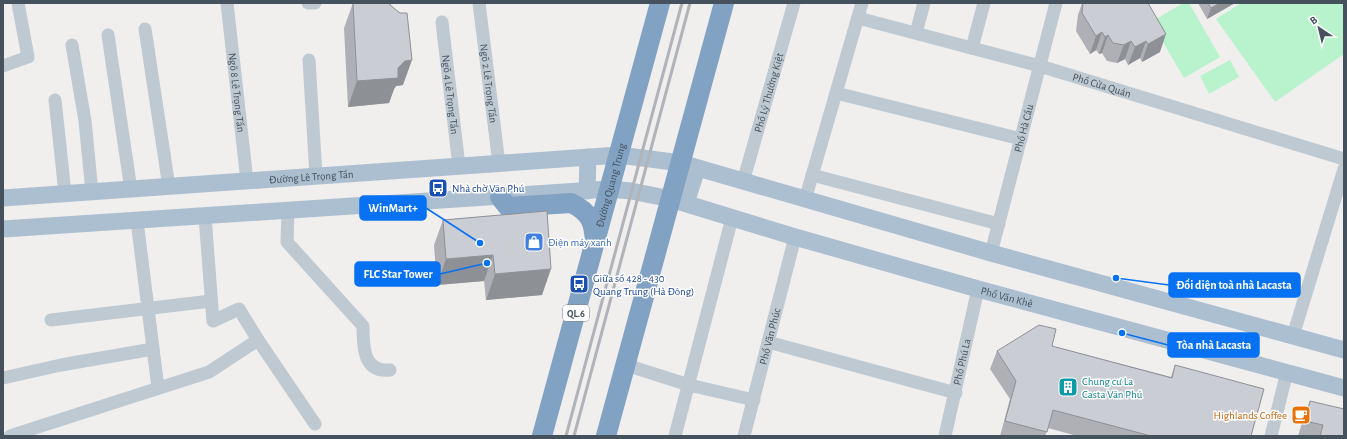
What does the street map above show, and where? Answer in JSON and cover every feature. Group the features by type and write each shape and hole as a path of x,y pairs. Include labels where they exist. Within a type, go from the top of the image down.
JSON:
{"highway":[{"name":"Đường Quang Trung","path":"542,436 660,3"},
{"path":"606,436 626,365 689,166 724,3"},
{"path":"500,197 508,207 571,203 580,207 594,225 595,243"}],"main road":[{"name":"Đường Lê Trọng Tấn","path":"3,198 619,155 689,166"},
{"path":"587,191 588,158"},
{"path":"689,166 991,254 1344,350"},
{"path":"3,230 609,189"},
{"name":"Phố Văn Khê","path":"609,189 631,191 678,201 795,237 978,289 1344,388"}],"street":[{"path":"3,66 28,57 18,3"},
{"name":"Ngõ 8 Lê Trọng Tấn","path":"227,3 247,181"},
{"path":"308,3 315,3"},
{"name":"Ngõ 2 Lê Trọng Tấn","path":"479,3 499,164"},
{"name":"Phố Lý Thường Kiệt","path":"743,182 794,3"},
{"path":"805,200 862,3"},
{"path":"916,33 924,3"},
{"path":"972,48 984,3"},
{"name":"Phố Hà Cầu","path":"991,254 1056,3"},
{"name":"Phố Cửa Quán","path":"858,18 1040,66 1344,159"},
{"name":"Ngõ 4 Lê Trọng Tấn","path":"442,22 458,166"},
{"path":"145,29 169,187"},
{"path":"108,35 131,190"},
{"path":"72,45 85,121 92,192"},
{"path":"309,60 316,176"},
{"path":"836,93 1021,139"},
{"path":"55,100 65,193"},
{"path":"1292,336 1344,169"},
{"path":"812,175 999,224"},
{"path":"288,211 288,242 363,326 363,348 372,366 382,371 390,370"},
{"path":"205,216 213,321 239,309 258,340 315,424"},
{"path":"675,436 732,218"},
{"path":"138,221 158,388"},
{"name":"Phố Văn Phúc","path":"744,436 795,237"},
{"name":"Phố Phú La","path":"945,436 956,393 978,289"},
{"path":"51,320 211,302"},
{"path":"10,436 209,372 258,340"},
{"path":"768,342 956,393"},
{"path":"3,378 61,365 153,349"},
{"path":"626,365 689,386 754,400"},
{"path":"1271,436 1287,372"}],"green space":[{"path":"1183,3 1189,3 1220,57 1184,78 1151,22"},
{"path":"1241,3 1344,3 1344,54 1275,102 1216,19"},
{"path":"1230,60 1239,77 1209,94 1200,76"}],"building":[{"path":"353,3 390,3 390,5 400,13 407,13 412,60 405,61 398,68 398,78 357,81"},
{"path":"1083,3 1148,3 1166,34 1148,44 1146,41 1135,47 1131,41 1124,45 1113,43 1108,35 1105,37 1102,32 1096,36 1082,13"},
{"path":"1208,3 1220,3 1211,8"},
{"path":"547,211 551,269 495,274 493,255 446,259 443,220"},
{"name":"Chung cư La Casta Văn Phú","path":"1039,325 1056,329 1052,346 1172,378 1175,365 1264,389 1251,436 1151,436 1053,410 1047,432 1005,421 1016,381 997,351"},
{"path":"1310,401 1344,409 1344,436 1320,436 1323,425 1305,421"}],"railway":[{"path":"566,436 682,3"},
{"path":"574,436 690,3"}],"place":[{"name":"Nhà chờ Văn Phú","path":"438,188"},
{"name":"Điện máy xanh","path":"534,242"},
{"name":"WinMart+","path":"480,243"},
{"name":"FLC Star Tower","path":"487,263"},
{"name":"Đối diện toà nhà Lacasta","path":"1116,278"},
{"name":"Giữa số 428 - 430 Quang Trung (Hà Đông)","path":"579,284"},
{"name":"Tòa nhà Lacasta","path":"1122,333"},
{"name":"Chung cư La Casta Văn Phú","path":"1068,387"},
{"name":"Highlands Coffee","path":"1301,415"}]}
